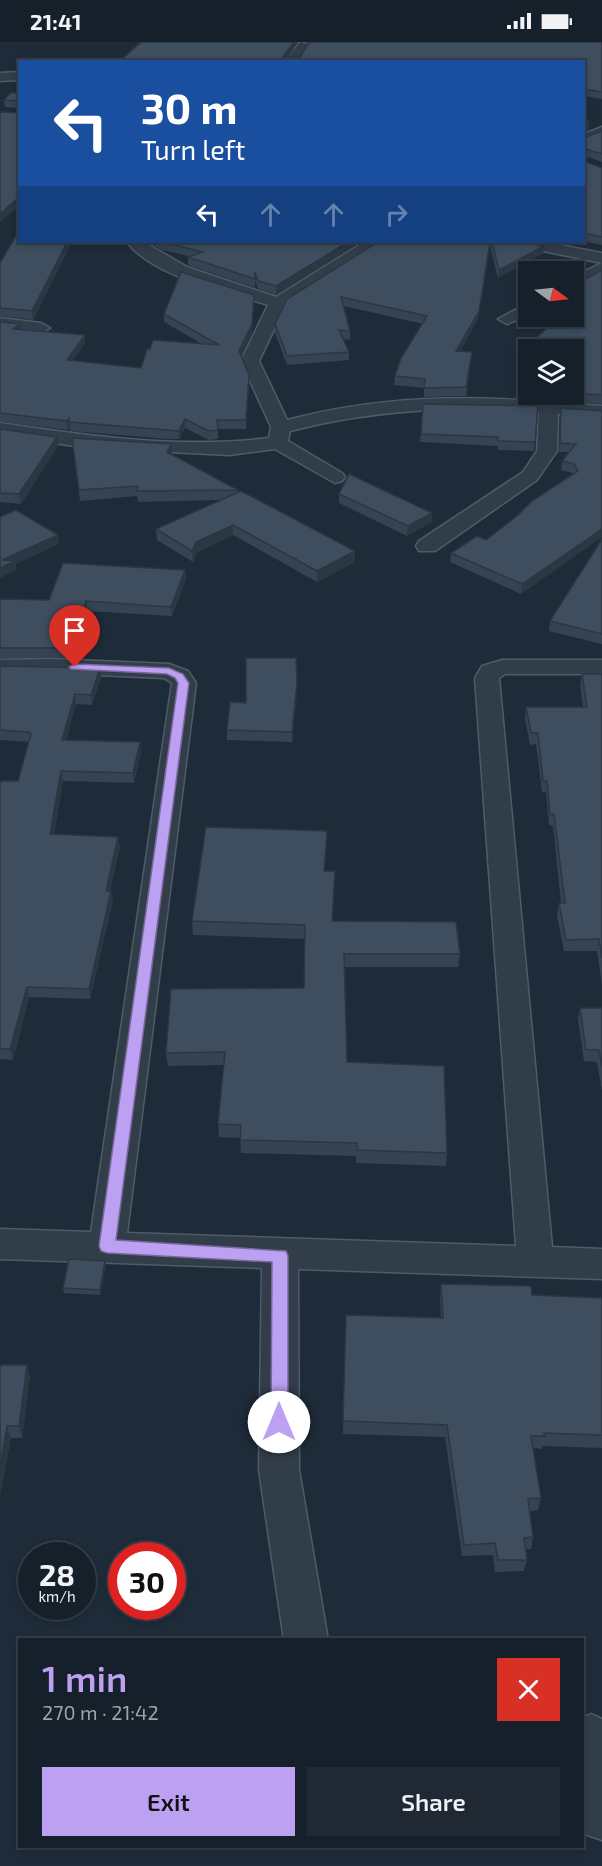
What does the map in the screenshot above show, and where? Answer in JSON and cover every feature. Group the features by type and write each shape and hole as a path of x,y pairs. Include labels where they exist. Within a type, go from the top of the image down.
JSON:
{"street":[{"path":"296,60 304,45"},
{"path":"0,77 18,76"},
{"path":"585,121 602,124"},
{"path":"585,139 602,131"},
{"path":"136,243 146,254 182,270 278,303"},
{"path":"335,477 279,435 250,361 278,303 372,243"},
{"path":"528,243 602,258"},
{"path":"584,278 602,268"},
{"path":"507,319 518,313"},
{"path":"0,323 41,328"},
{"path":"0,429 88,442 229,449 354,410 479,402 602,412"},
{"path":"427,546 530,476 547,452 549,407"},
{"path":"0,667 51,666 169,671 179,676 184,683 107,1246"},
{"path":"535,1263 487,678 491,671 502,667 602,667"},
{"path":"0,1245 107,1246 280,1256 602,1264"},
{"path":"280,1256 279,1470 306,1638"},
{"path":"592,1737 602,1817"}],"building":[{"path":"141,42 294,42 283,57 300,57 309,42 602,42 602,92 585,89 585,60 121,60"},
{"path":"11,93 18,93 18,101 4,100"},
{"path":"0,112 18,113 18,198 0,214"},
{"path":"602,131 602,154 586,149 585,138"},
{"path":"585,161 602,168 602,237 585,233"},
{"path":"18,232 18,243 66,243 32,311 0,308 0,263"},
{"path":"166,243 346,243 276,286 258,281 255,272 255,279 188,257 203,252"},
{"path":"376,243 490,243 479,311 456,351 472,352 466,387 424,388 425,379 395,376 401,358 427,316 341,297 350,331 339,330 349,352 287,356 275,324 287,299"},
{"path":"492,243 544,246 499,270"},
{"path":"602,270 602,395 584,394 584,339 535,339 548,327 584,327 584,280"},
{"path":"181,272 254,295 252,324 239,351 249,375 246,420 217,420 218,430 209,431 185,419 179,431 69,422 69,418 67,421 0,413 0,322 20,324 13,329 85,335 67,360 141,368 147,349 150,349 153,340 219,345 164,314"},
{"path":"423,404 538,406 535,442 498,441 498,437 421,434"},
{"path":"561,408 602,411 602,529 522,584 451,553 477,536 486,540 532,501 578,471 574,464 562,461 576,444 560,443"},
{"path":"0,429 57,437 19,494 0,493"},
{"path":"72,438 171,444 167,452 238,490 137,491 138,486 79,490"},
{"path":"349,474 432,513 408,526 339,494"},
{"path":"241,491 355,551 317,571 233,525 196,542 192,551 156,529"},
{"path":"16,510 58,535 2,560 15,561 0,568 0,517"},
{"path":"602,539 602,634 550,621"},
{"path":"63,563 185,570 171,607 86,601 72,648 0,648 0,599 49,600"},
{"path":"246,658 296,658 297,683 292,732 227,730 230,702 246,703"},
{"path":"0,666 100,668 91,695 75,694 62,740 140,742 133,773 61,771 50,834 118,837 106,891 111,891 89,989 27,987 10,1049 0,1049 0,781 18,781 31,734 0,730"},
{"path":"582,674 602,674 602,958 599,939 566,940 559,903 565,903 554,814 550,814 547,781 543,781 538,733 531,733 526,707 587,707"},
{"path":"206,827 327,831 324,871 335,871 332,921 456,922 460,954 344,954 347,1062 444,1066 447,1153 357,1150 357,1143 240,1140 241,1125 218,1124 225,1052 166,1053 171,989 304,988 305,925 192,921"},
{"path":"580,1008 602,1008 602,1066 599,1050 586,1050"},
{"path":"69,1259 105,1261 100,1290 63,1288"},
{"path":"441,1284 531,1286 532,1295 602,1298 602,1435 544,1433 545,1436 531,1436 541,1498 528,1499 533,1537 524,1538 527,1560 498,1560 495,1543 464,1545 447,1425 343,1421 346,1315 443,1318"},
{"path":"0,1365 27,1365 19,1426 7,1426 0,1467"}],"route":[{"path":"75,667 169,671 179,676 184,683 107,1246 280,1256 279,1422"}]}
